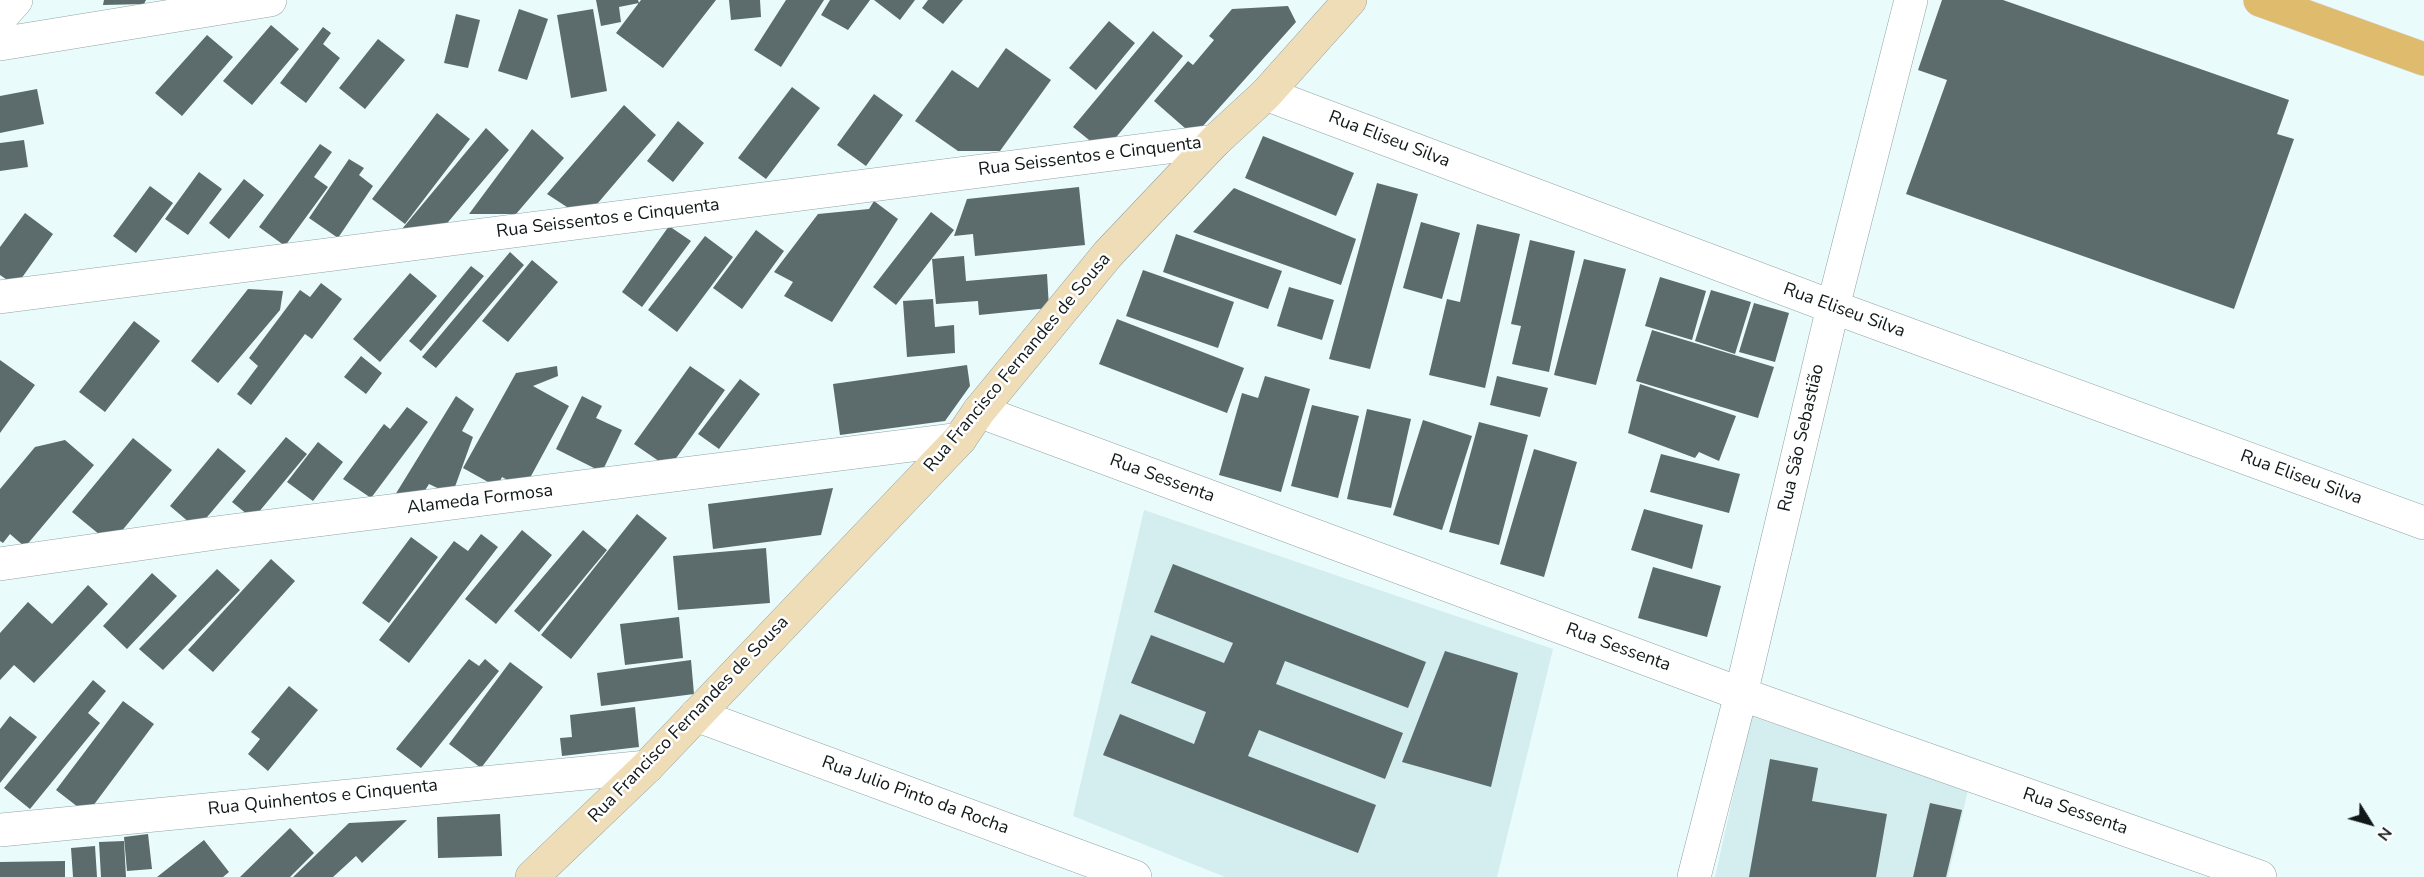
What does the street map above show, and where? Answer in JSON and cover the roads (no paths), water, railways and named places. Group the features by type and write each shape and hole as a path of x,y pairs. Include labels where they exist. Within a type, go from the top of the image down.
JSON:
{"main road":[{"path":"2260,0 2424,59"}],"street":[{"path":"0,18 16,0"},
{"path":"0,44 270,0"},
{"name":"Rua Francisco Fernandes de Sousa","path":"531,877 647,767 960,439 979,411 1108,254 1215,141 1266,94 1350,0"},
{"name":"Rua São Sebastião","path":"1694,877 1741,694 1833,307 1911,0"},
{"name":"Rua Eliseu Silva","path":"1266,94 1833,307 2424,523"},
{"name":"Rua Seissentos e Cinquenta","path":"0,297 1215,141"},
{"name":"Rua Sessenta","path":"979,411 1741,694 2260,877"},
{"name":"Alameda Formosa","path":"0,564 223,532 960,439"},
{"name":"Rua Julio Pinto da Rocha","path":"696,715 1135,877"},
{"name":"Rua Quinhentos e Cinquenta","path":"0,830 647,767"}]}
